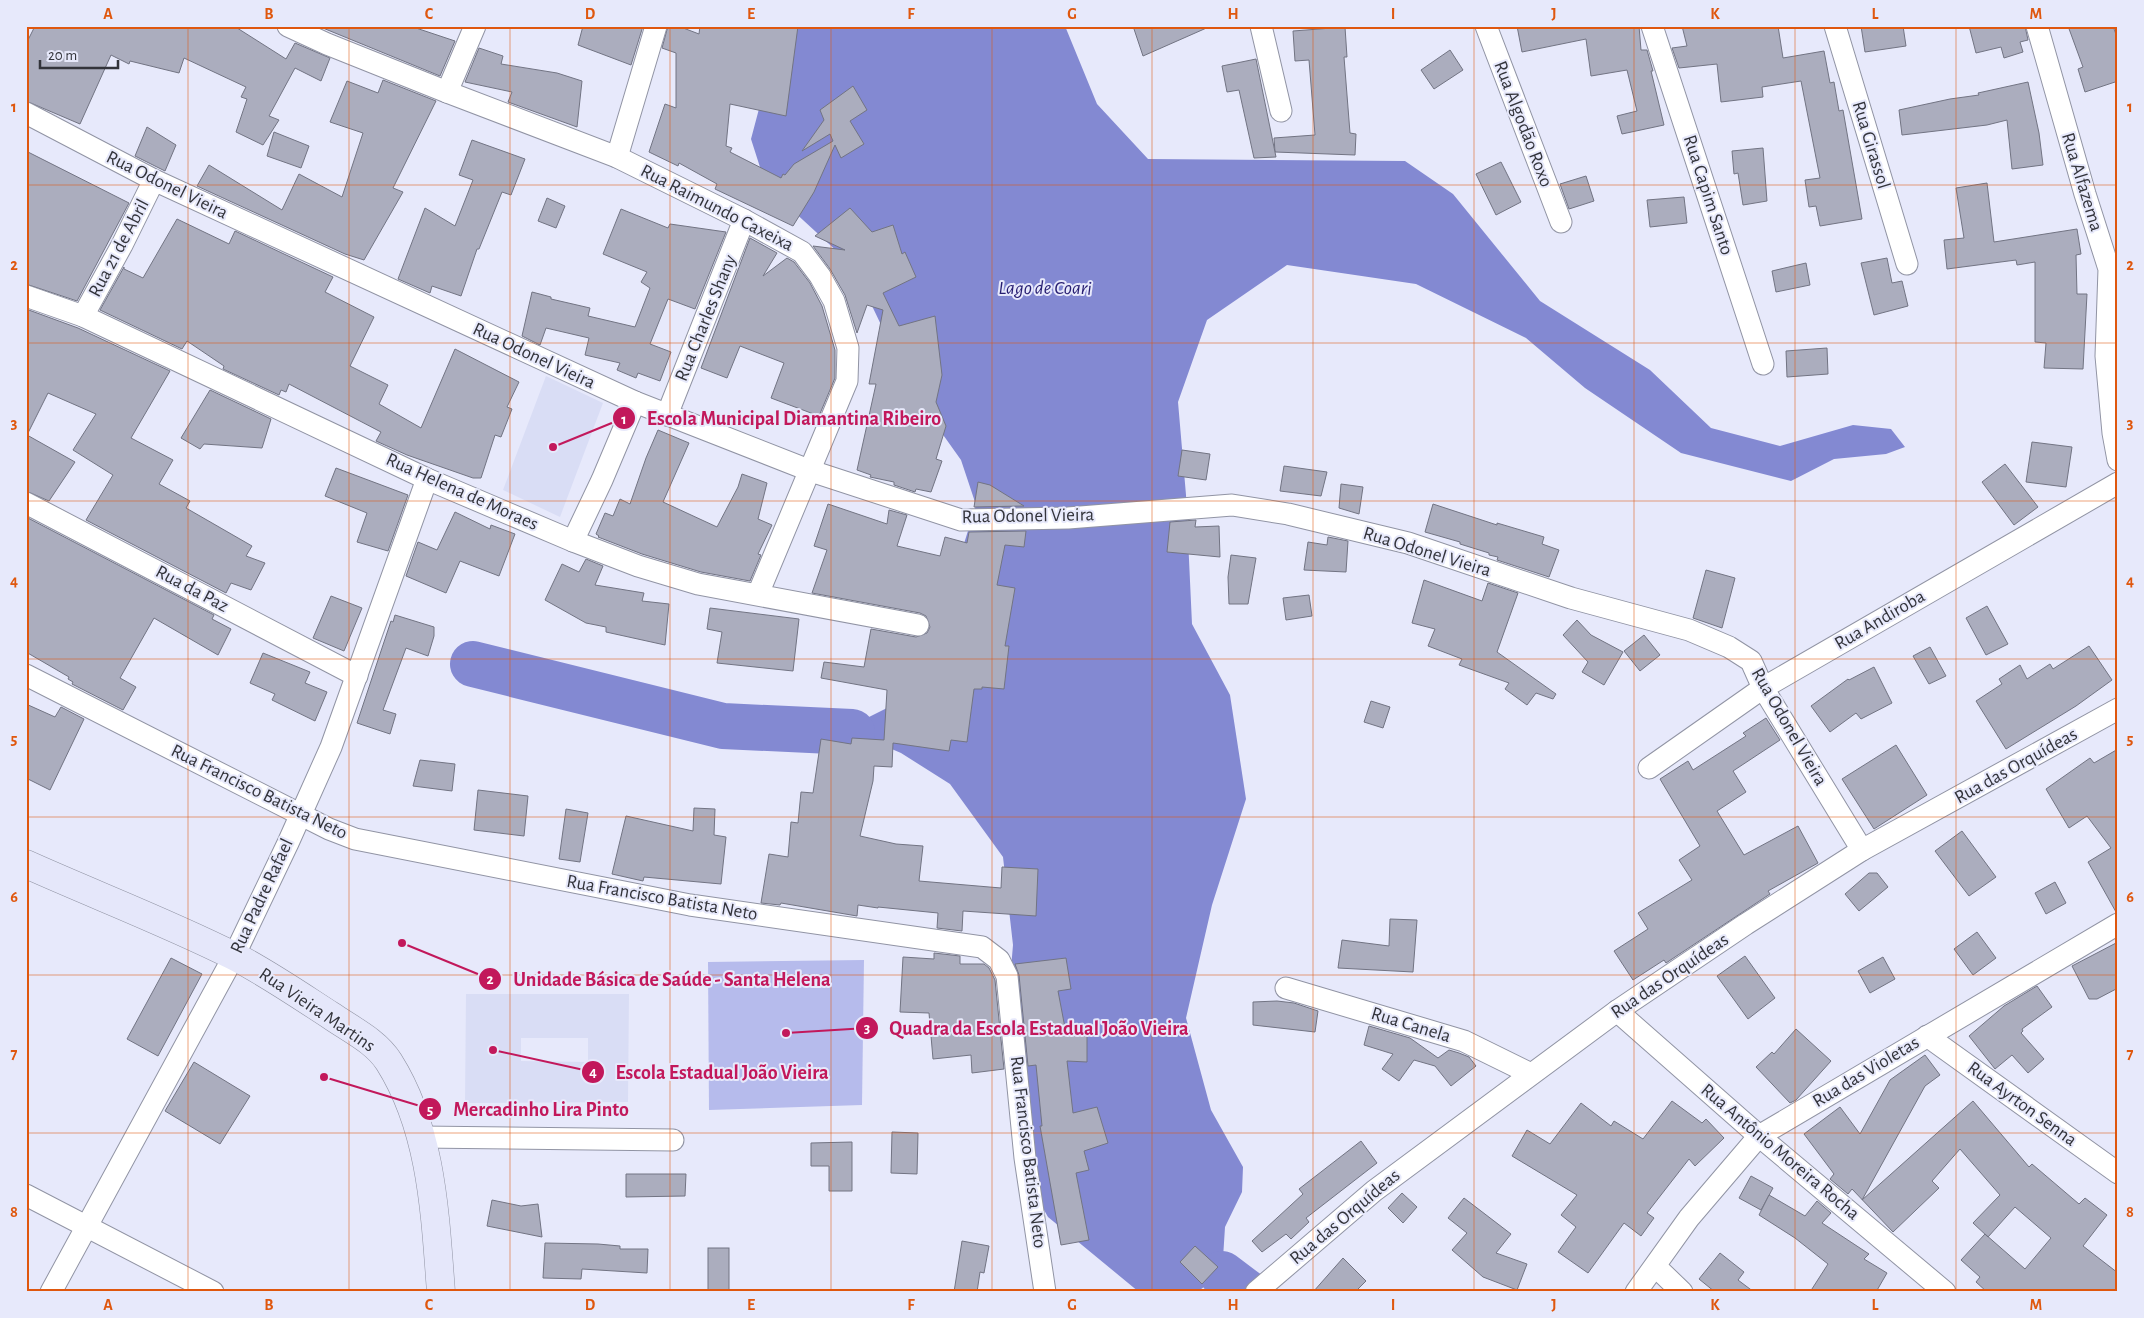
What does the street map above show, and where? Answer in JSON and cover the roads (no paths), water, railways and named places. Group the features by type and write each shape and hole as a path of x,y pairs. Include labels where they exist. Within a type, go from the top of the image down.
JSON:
{"main road":[{"name":"Rua Vieira Martins","path":"26,864 234,956 294,992 370,1042 388,1060 413,1110 420,1137 434,1205 441,1292"}],"street":[{"name":"Rua Raimundo Caxeixa","path":"288,26 447,92 617,157 744,220 802,252 820,276 834,301 848,348 847,381 811,472 758,594"},
{"path":"447,92 475,26"},
{"path":"617,157 656,26"},
{"path":"1261,26 1281,111"},
{"name":"Rua Algodão Roxo","path":"1486,26 1561,222"},
{"name":"Rua Capim Santo","path":"1652,26 1763,364"},
{"name":"Rua Girassol","path":"1835,26 1907,264"},
{"name":"Rua Alfazema","path":"2037,26 2113,268 2106,356 2113,433 2118,460"},
{"name":"Rua Odonel Vieira","path":"26,113 154,180 634,402 811,472 961,520 1068,518 1232,504 1288,514 1408,543 1571,598 1689,630 1729,647 1750,660 1763,688 1862,850"},
{"name":"Rua 21 de Abril","path":"83,316 122,245 154,180"},
{"name":"Rua Charles Shany","path":"667,415 744,220"},
{"name":"Rua Helena de Moraes","path":"26,296 83,316 427,479 573,541 638,566 698,584 918,624"},
{"path":"573,541 602,480 634,402"},
{"name":"Rua Padre Rafael","path":"51,1292 88,1228 234,956 331,747 427,479"},
{"name":"Rua Andiroba","path":"1649,768 1763,688 2118,483"},
{"name":"Rua da Paz","path":"26,503 357,676"},
{"name":"Rua Francisco Batista Neto","path":"26,675 329,829 355,839 671,902 982,947 999,960 1008,976 1025,1158 1045,1292"},
{"name":"Rua das Orquídeas","path":"1256,1292 1374,1191 1617,1011 1746,924 1862,850 2118,709"},
{"name":"Rua das Violetas","path":"1636,1292 1656,1267 1689,1218 1759,1136 2118,924"},
{"name":"Rua Canela","path":"1286,988 1464,1041 1532,1074"},
{"name":"Rua Antônio Moreira Rocha","path":"1617,1011 1759,1136 1945,1292"},
{"name":"Rua Ayrton Senna","path":"1927,1036 2118,1173"},
{"path":"420,1137 673,1140"},
{"path":"26,1195 213,1292"},
{"path":"1656,1267 1682,1292"}],"water":[{"name":"Lago de Coari","path":"756,26 1065,26 1097,104 1148,159 1405,161 1453,194 1540,301 1650,370 1711,428 1780,446 1853,425 1891,429 1905,447 1886,454 1834,459 1791,481 1681,453 1585,388 1526,338 1416,284 1287,265 1207,320 1178,402 1186,495 1192,624 1230,695 1246,799 1212,905 1186,1018 1211,1110 1243,1167 1242,1192 1225,1227 1222,1274 1197,1292 1139,1292 1048,1217 1018,1164 1004,1051 1013,945 1003,857 950,784 901,753 852,732 863,720 907,698 940,621 976,505 961,460 914,394 853,266 766,186 751,139 764,90"}],"waterway":[{"path":"473,664 723,726 852,732"},
{"path":"1222,1274 1246,1292"}],"place":[{"name":"Escola Municipal Diamantina Ribeiro","path":"553,447"},
{"name":"Unidade Básica de Saúde - Santa Helena","path":"402,943"},
{"name":"Quadra da Escola Estadual João Vieira","path":"786,1033"},
{"name":"Escola Estadual João Vieira","path":"493,1050"},
{"name":"Mercadinho Lira Pinto","path":"324,1077"}]}
